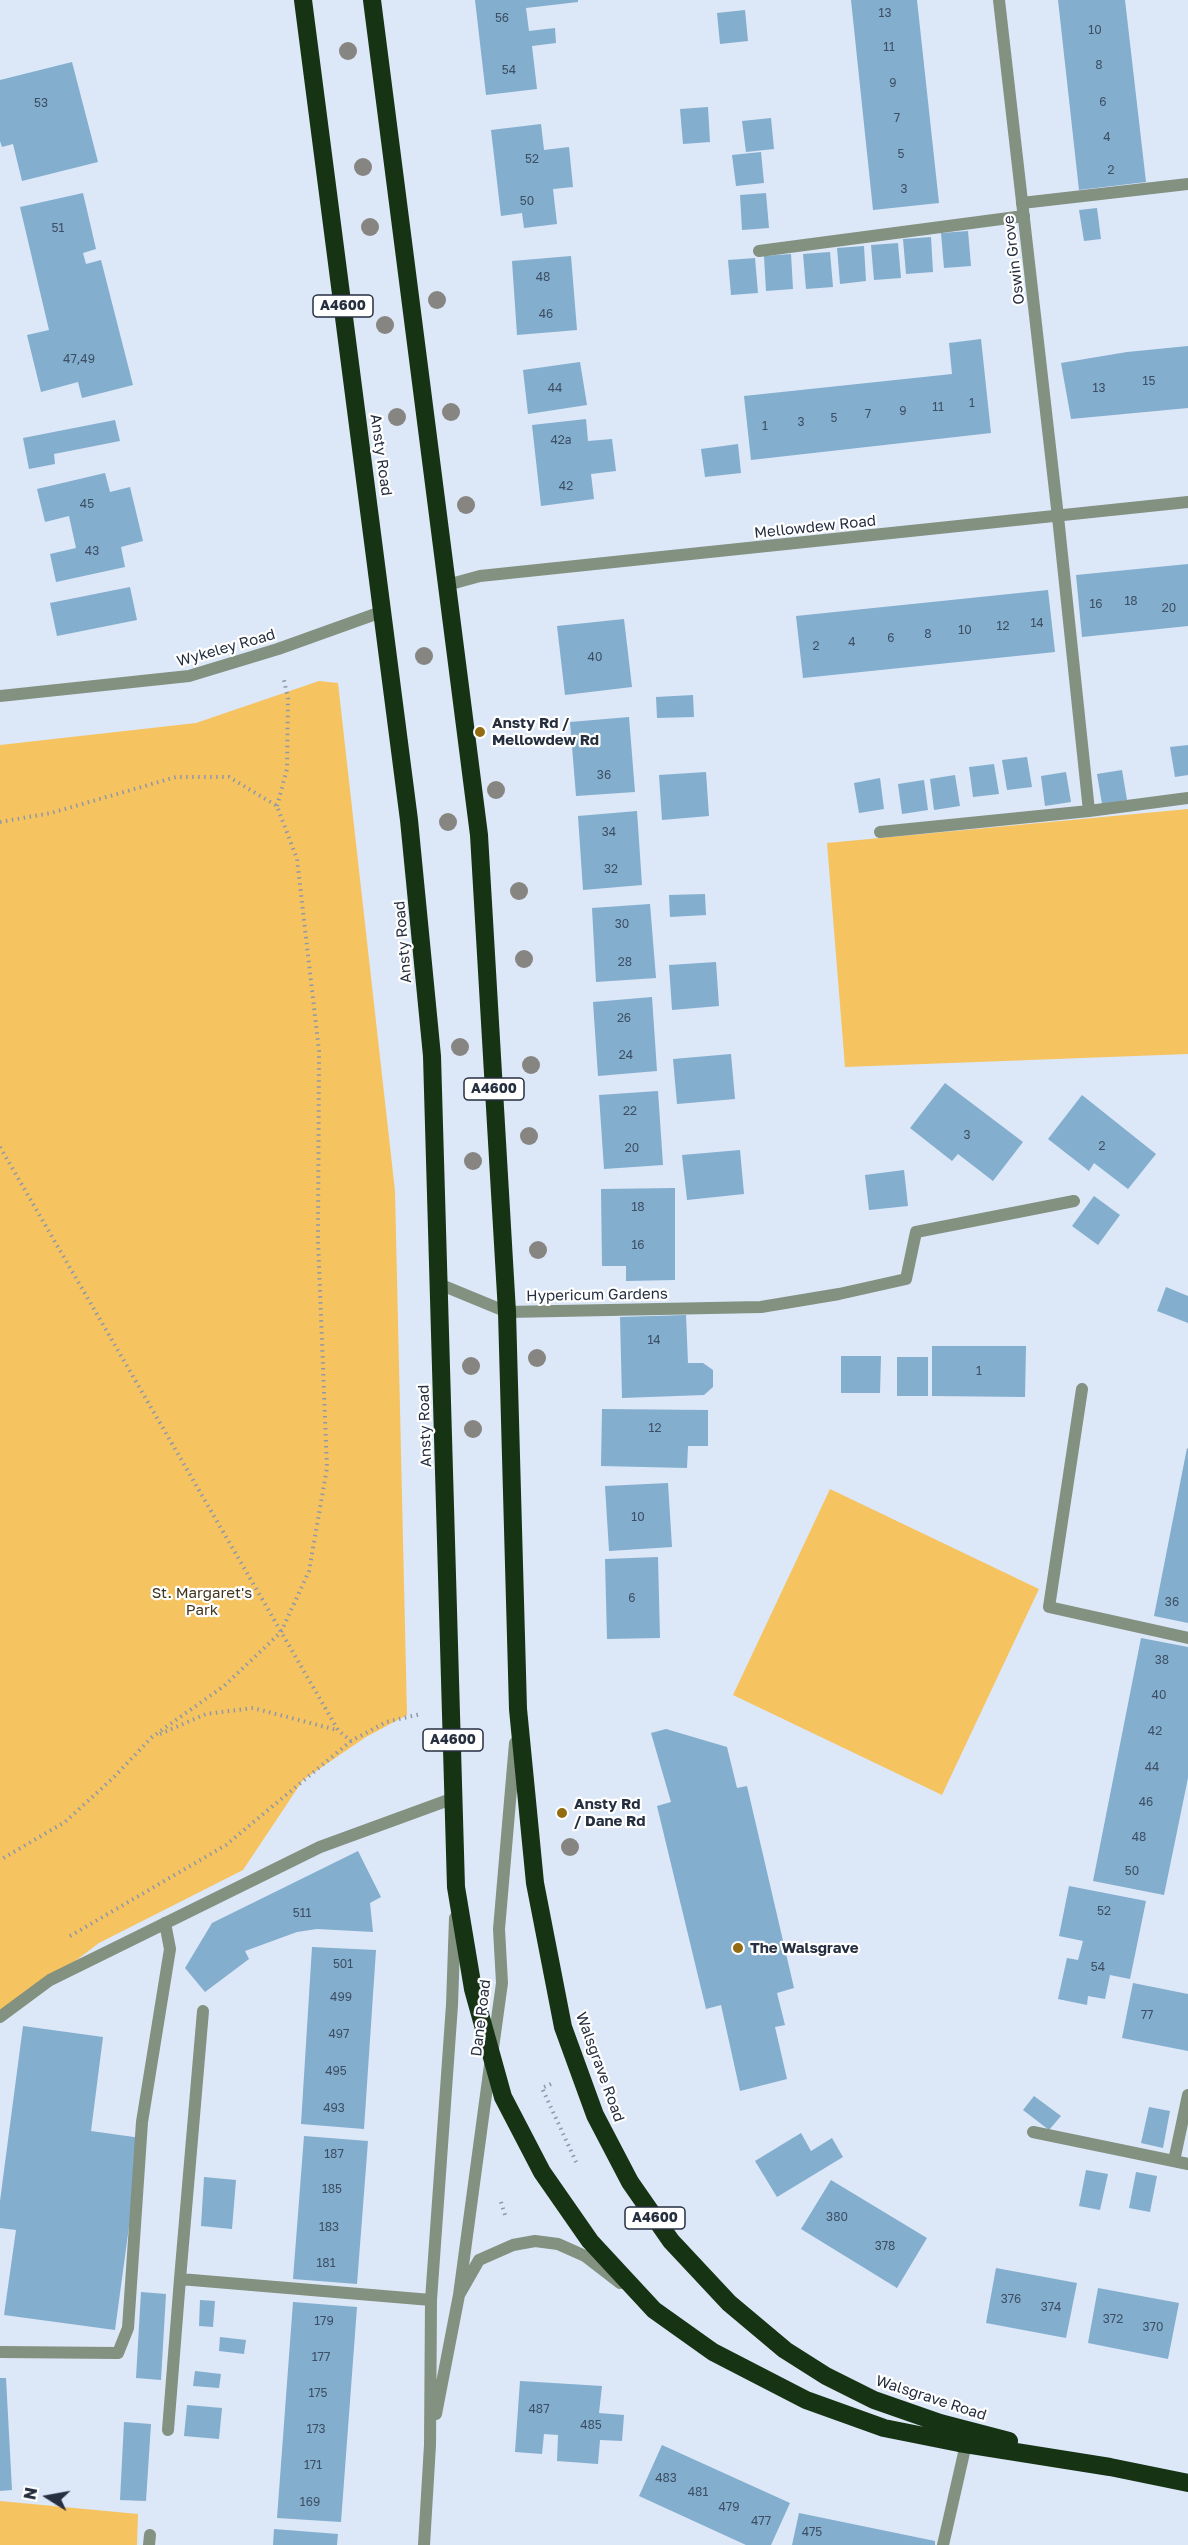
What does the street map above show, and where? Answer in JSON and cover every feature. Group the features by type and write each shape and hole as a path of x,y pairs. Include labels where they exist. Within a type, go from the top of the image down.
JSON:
{"highway":[{"name":"Ansty Road","path":"303,0 410,820 432,1056 456,1887"},
{"name":"A4600","path":"372,0 479,835 507,1312 518,1709"},
{"name":"Walsgrave Road","path":"518,1709 535,1883 563,2027 595,2115 630,2182 671,2241 729,2303 785,2350 826,2376 874,2400 940,2423 1110,2467"},
{"name":"Walsgrave Road","path":"456,1887 473,1989 503,2097 542,2172 597,2251 654,2310 713,2352 806,2400 884,2428 966,2444 1110,2467 1188,2483"}],"street":[{"name":"Oswin Grove","path":"999,0 1089,811"},
{"path":"1022,203 1188,184"},
{"path":"759,250 1024,216"},
{"name":"Mellowdew Road","path":"447,585 480,576 1188,502"},
{"name":"Wykeley Road","path":"0,696 189,676 278,649 384,611"},
{"path":"880,832 1089,811 1188,798"},
{"name":"Hypericum Gardens","path":"439,1284 507,1312 761,1307 839,1294 906,1279 916,1232 1074,1201"},
{"path":"1082,1389 1049,1607 1188,1638"},
{"name":"Dane Road","path":"430,2445 459,2295 502,1983 499,1929 518,1709"},
{"path":"0,2017 50,1980 320,1847 454,1798"},
{"name":"Dane Road","path":"424,2545 430,2445 431,2300 452,2005 456,1887"},
{"path":"0,2352 118,2353 128,2328 141,2122 170,1948 165,1923"},
{"path":"168,2430 203,2011"},
{"path":"1174,2161 1188,2095"},
{"path":"1033,2132 1188,2164"},
{"name":"Dane Road","path":"459,2295 479,2260 513,2245 536,2241 558,2244 585,2256 654,2310"},
{"path":"180,2279 431,2300"},
{"path":"943,2545 966,2444"}],"path":[{"path":"0,1860 65,1822 113,1778 152,1737 224,1686 281,1632 309,1571 327,1468 318,1240 319,1051 297,859 277,806 287,769 288,698 278,649"},
{"path":"0,822 51,813 176,777 229,777 277,806"},
{"path":"0,1147 338,1730 351,1741"},
{"path":"152,1737 206,1714 253,1708 338,1730"},
{"path":"68,1937 226,1845 351,1741 386,1722 423,1714 452,1715"},
{"path":"579,2071 542,2088 580,2169"}],"green space":[{"name":"St. Margaret's Park","path":"319,681 338,683 395,1191 407,1715 366,1737 303,1780 243,1870 99,1943 24,2000 0,2011 0,745 196,723"},
{"path":"1188,809 1188,1054 845,1067 827,843"},
{"path":"830,1489 1039,1589 942,1795 733,1695"},
{"path":"0,2501 138,2514 137,2545 0,2545"}],"building":[{"path":"475,0 578,0 578,2 526,8 529,31 555,28 556,43 532,46 537,89 486,95"},
{"path":"851,0 917,0 939,203 873,210"},
{"path":"1058,0 1125,0 1146,182 1079,190"},
{"path":"745,10 748,41 720,44 717,13"},
{"path":"72,62 98,162 22,181 13,144 2,147 0,141 0,80"},
{"path":"708,107 710,142 683,144 680,109"},
{"path":"771,118 774,149 746,152 742,121"},
{"path":"541,124 544,150 569,147 573,187 553,189 557,224 524,228 522,213 501,216 491,130"},
{"path":"761,152 764,183 736,186 732,155"},
{"path":"83,193 96,249 83,253 86,264 101,260 133,385 82,398 78,382 41,392 27,335 49,330 20,207"},
{"path":"766,193 769,228 742,230 740,195"},
{"path":"1097,208 1101,239 1084,241 1079,210"},
{"path":"968,231 971,266 944,268 941,233"},
{"path":"931,237 933,272 906,274 903,239"},
{"path":"898,243 901,278 874,280 871,245"},
{"path":"864,246 866,281 840,284 837,248"},
{"path":"830,252 833,287 806,289 803,254"},
{"path":"791,254 793,289 766,291 764,256"},
{"path":"571,256 577,330 517,335 512,261"},
{"path":"755,258 758,293 731,295 728,260"},
{"path":"981,339 991,433 751,460 744,396 952,374 949,343"},
{"path":"1188,346 1188,408 1071,419 1061,363 1127,352"},
{"path":"580,362 587,405 528,414 523,370"},
{"path":"586,419 588,441 612,439 616,471 591,474 594,499 541,506 532,425"},
{"path":"115,420 120,441 54,454 55,464 29,469 23,438"},
{"path":"738,444 741,473 705,477 701,449"},
{"path":"105,473 110,492 130,487 143,541 121,547 125,567 56,582 50,554 76,548 69,516 45,522 37,489"},
{"path":"1188,564 1188,626 1082,637 1076,575"},
{"path":"130,587 137,620 57,636 50,603"},
{"path":"1048,590 1055,652 803,678 796,616"},
{"path":"624,619 632,687 565,695 557,626"},
{"path":"693,695 694,717 657,718 656,697"},
{"path":"629,717 635,792 576,796 570,722"},
{"path":"1188,745 1188,775 1175,777 1170,747"},
{"path":"1027,757 1032,787 1007,790 1002,760"},
{"path":"994,764 999,794 973,797 969,767"},
{"path":"1122,770 1127,800 1102,804 1097,774"},
{"path":"706,772 709,816 662,820 659,775"},
{"path":"1066,772 1071,802 1045,806 1041,776"},
{"path":"955,775 960,806 934,810 930,779"},
{"path":"880,778 884,809 859,813 854,783"},
{"path":"924,780 928,810 902,814 898,784"},
{"path":"637,811 642,885 583,890 578,816"},
{"path":"705,894 706,915 670,917 669,895"},
{"path":"650,904 656,978 596,982 592,908"},
{"path":"716,962 719,1006 672,1010 669,965"},
{"path":"652,997 657,1071 598,1076 593,1002"},
{"path":"731,1054 735,1099 677,1104 673,1059"},
{"path":"945,1083 1023,1142 993,1181 958,1154 952,1161 910,1128"},
{"path":"658,1091 663,1165 604,1169 599,1095"},
{"path":"1082,1095 1156,1154 1128,1189 1094,1163 1089,1171 1048,1139"},
{"path":"740,1150 744,1194 687,1200 682,1155"},
{"path":"904,1170 908,1206 869,1210 865,1175"},
{"path":"675,1188 675,1280 626,1281 626,1266 602,1266 601,1189"},
{"path":"1094,1196 1120,1215 1098,1245 1072,1226"},
{"path":"1166,1287 1188,1296 1188,1323 1157,1311"},
{"path":"686,1315 688,1363 703,1363 713,1370 713,1387 704,1395 622,1398 620,1317"},
{"path":"932,1346 1026,1346 1025,1397 932,1396"},
{"path":"841,1356 881,1356 880,1393 841,1393"},
{"path":"897,1357 928,1357 928,1396 897,1396"},
{"path":"602,1409 708,1410 708,1446 688,1446 687,1468 601,1466"},
{"path":"1188,1449 1188,1623 1154,1616"},
{"path":"668,1483 672,1547 609,1551 605,1486"},
{"path":"658,1557 660,1638 607,1639 605,1559"},
{"path":"1141,1638 1188,1647 1188,1778 1164,1895 1093,1881"},
{"name":"The Walsgrave","path":"666,1729 727,1747 737,1788 747,1786 794,1988 777,1993 785,2025 775,2027 787,2079 740,2091 721,2005 706,2009 657,1806 671,1802 651,1733"},
{"path":"358,1851 381,1897 370,1903 373,1932 317,1929 297,1932 245,1951 249,1959 205,1992 185,1968 212,1923"},
{"path":"1069,1886 1146,1901 1130,1979 1110,1975 1105,1999 1088,1996 1087,2005 1058,1999 1067,1958 1078,1960 1083,1941 1059,1936"},
{"path":"312,1947 376,1950 364,2129 301,2124"},
{"path":"1133,1983 1188,1994 1188,2051 1122,2038"},
{"path":"23,2026 103,2037 91,2131 141,2138 115,2330 4,2315 16,2230 0,2228 0,2201"},
{"path":"1034,2096 1061,2116 1049,2130 1023,2110"},
{"path":"1149,2107 1170,2111 1163,2148 1141,2143"},
{"path":"801,2133 811,2151 832,2138 843,2157 777,2197 755,2161"},
{"path":"304,2136 368,2141 357,2284 293,2279"},
{"path":"1086,2170 1108,2174 1100,2210 1079,2206"},
{"path":"1136,2172 1157,2176 1150,2212 1129,2208"},
{"path":"204,2177 236,2180 232,2229 201,2226"},
{"path":"831,2180 927,2238 897,2288 801,2229"},
{"path":"996,2268 1077,2283 1066,2338 986,2323"},
{"path":"1098,2288 1179,2303 1168,2359 1088,2343"},
{"path":"141,2292 166,2294 161,2380 136,2378"},
{"path":"200,2300 215,2301 213,2327 199,2326"},
{"path":"293,2302 357,2307 341,2522 277,2518"},
{"path":"220,2337 246,2340 244,2354 219,2351"},
{"path":"195,2371 221,2374 219,2388 193,2386"},
{"path":"0,2378 6,2378 12,2490 0,2491"},
{"path":"520,2381 602,2386 599,2413 624,2415 622,2441 600,2440 598,2464 557,2461 558,2435 544,2434 542,2454 515,2452"},
{"path":"187,2405 222,2408 219,2439 184,2436"},
{"path":"124,2422 151,2424 146,2501 120,2500"},
{"path":"662,2445 790,2503 771,2545 746,2545 639,2496"},
{"path":"799,2513 935,2541 935,2545 792,2545"},
{"path":"274,2529 338,2534 337,2545 273,2545"}],"place":[{"name":"Ansty Rd / Mellowdew Rd","path":"480,732"},
{"name":"Ansty Rd / Dane Rd","path":"562,1813"},
{"name":"The Walsgrave","path":"738,1948"}]}
